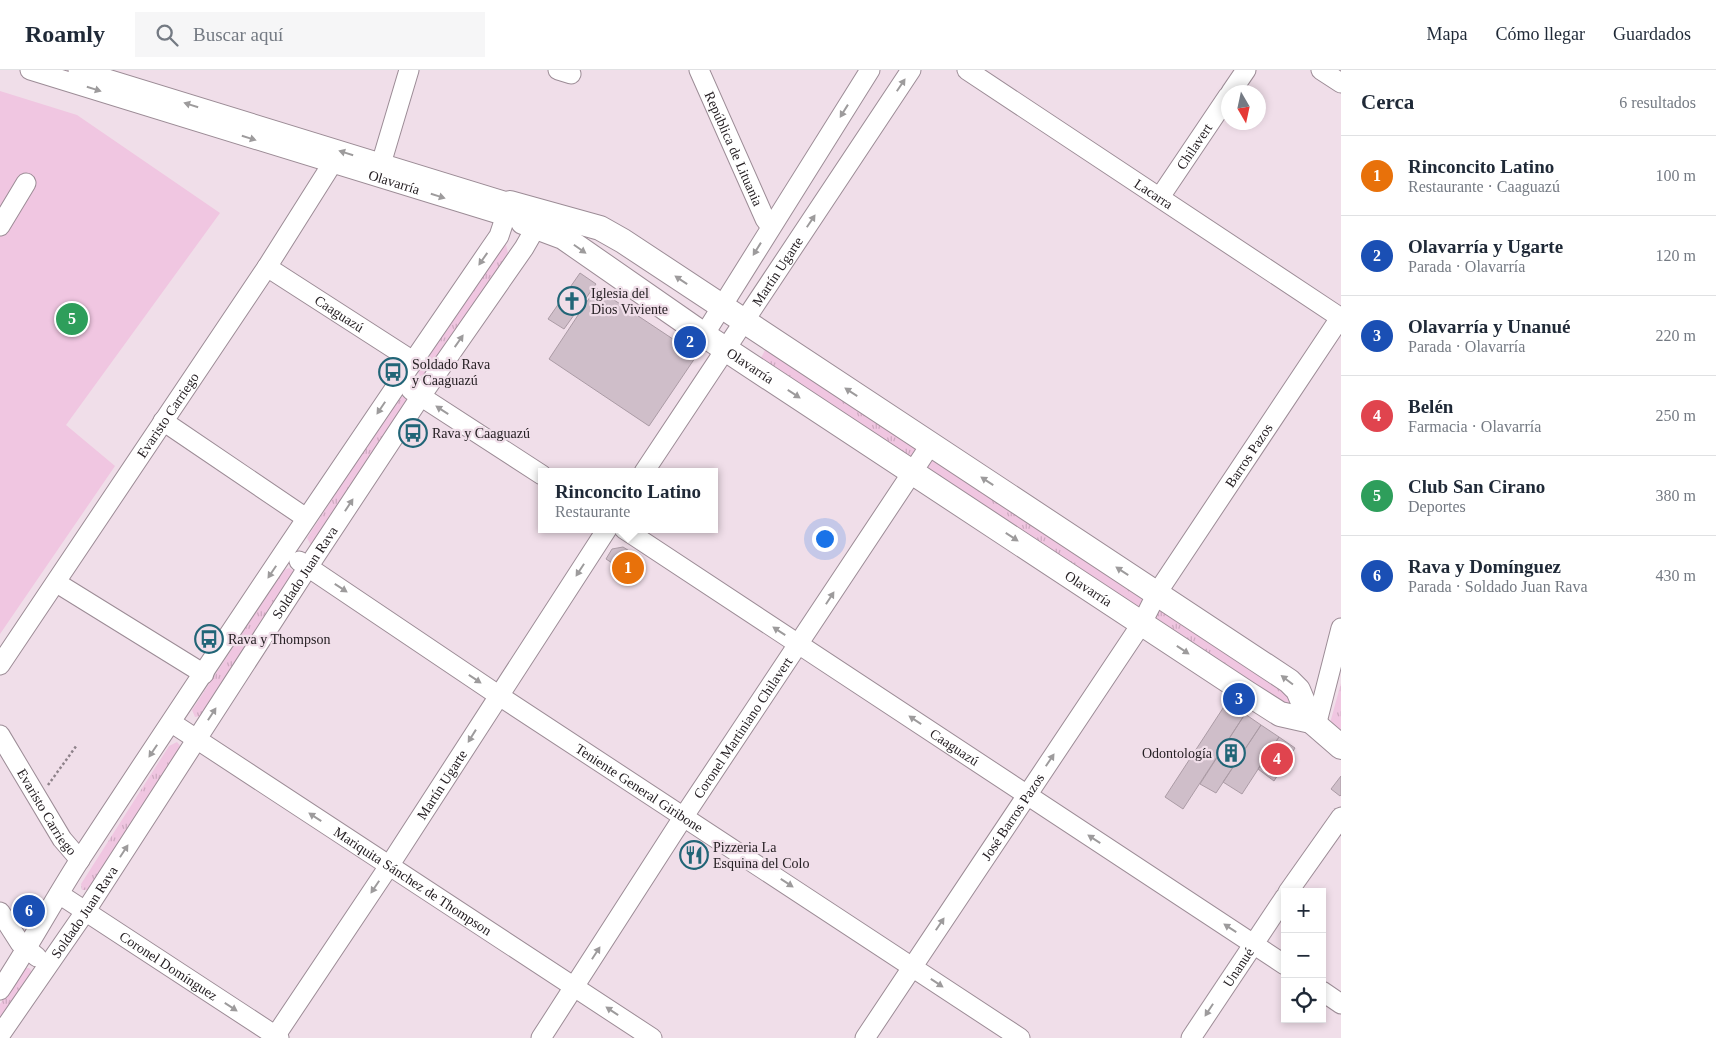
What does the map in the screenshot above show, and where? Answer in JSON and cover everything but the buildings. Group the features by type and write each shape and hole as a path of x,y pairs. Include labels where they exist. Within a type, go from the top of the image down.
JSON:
{"main road":[{"name":"Olavarría","path":"508,210 541,219 600,228 612,234 1289,681 1298,690 1314,724"},
{"name":"Olavarría","path":"541,219 563,238 704,335 1280,714 1314,724 1341,747"}],"street":[{"name":"Olavarría","path":"30,70 74,74 381,164 508,210"},
{"path":"381,164 409,70"},
{"name":"República de Lituania","path":"699,70 765,219 771,227"},
{"name":"Martín Ugarte","path":"647,468 911,70"},
{"name":"Lacarra","path":"967,70 1340,318"},
{"name":"Chilavert","path":"1236,85 1246,70"},
{"path":"1321,70 1341,83"},
{"name":"Martín Ugarte","path":"704,335 864,73"},
{"name":"Olavarría","path":"74,74 332,164 508,210"},
{"name":"Chilavert","path":"1160,197 1221,107"},
{"name":"Evaristo Carriego","path":"0,665 57,583 267,267 332,164"},
{"path":"0,226 26,183"},
{"name":"Soldado Juan Rava","path":"0,990 27,950 80,860 286,551 306,518 499,236 508,210"},
{"name":"Soldado Juan Rava","path":"0,1035 85,912 308,567 421,396 524,248 541,219"},
{"name":"Caaguazú","path":"267,267 413,361"},
{"name":"Barros Pazos","path":"1157,594 1340,318"},
{"path":"399,382 538,472"},
{"path":"163,421 306,518"},
{"name":"Coronel Martiniano Chilavert","path":"541,1038 684,816 931,444"},
{"name":"Martín Ugarte","path":"276,1037 604,533"},
{"name":"Caaguazú","path":"630,533 1281,962"},
{"name":"Teniente General Giribone","path":"286,551 498,695 1020,1038"},
{"path":"57,583 204,674"},
{"name":"José Barros Pazos","path":"865,1038 1026,794 1142,623 1157,594"},
{"path":"1314,724 1341,628"},
{"name":"Mariquita Sánchez de Thompson","path":"172,723 652,1038"},
{"name":"Evaristo Carriego","path":"0,735 62,840 80,860"},
{"path":"1291,888 1341,817"},
{"name":"Coronel Domínguez","path":"59,894 276,1037"},
{"name":"Unanué","path":"1191,1038 1252,942 1281,902"},
{"path":"0,912 27,950 48,964"},
{"path":"1326,994 1341,1004"}],"path":[{"path":"38,799 77,745"}],"green space":[{"path":"0,91 77,115 220,213 66,425 115,466 0,634"},
{"path":"502,244 506,245 508,253 428,373 420,376 418,372 419,367"},
{"path":"767,346 1295,696 1293,708 760,360"},
{"path":"405,397 407,401 314,544 311,545 307,538 397,399"},
{"path":"289,568 295,572 202,716 195,717 192,710 284,570"},
{"path":"1341,683 1341,740 1330,723"},
{"path":"177,742 182,748 89,890 82,890 81,884 169,746"},
{"path":"25,968 29,968 33,973 0,1025 0,1004"}],"place":[{"name":"Iglesia del Dios Viviente","path":"572,301"},
{"name":"Club San Cirano","path":"72,319"},
{"name":"Olavarría y Ugarte","path":"690,342"},
{"name":"Soldado Rava y Caaguazú","path":"393,372"},
{"name":"Rava y Caaguazú","path":"413,433"},
{"name":"Rinconcito Latino","path":"628,568"},
{"name":"Rava y Thompson","path":"209,639"},
{"name":"Olavarría y Unanué","path":"1239,699"},
{"name":"Odontología","path":"1231,753"},
{"name":"Belén","path":"1277,759"},
{"name":"Pizzeria La Esquina del Colo","path":"694,855"},
{"name":"Rava y Domínguez","path":"29,911"}]}
